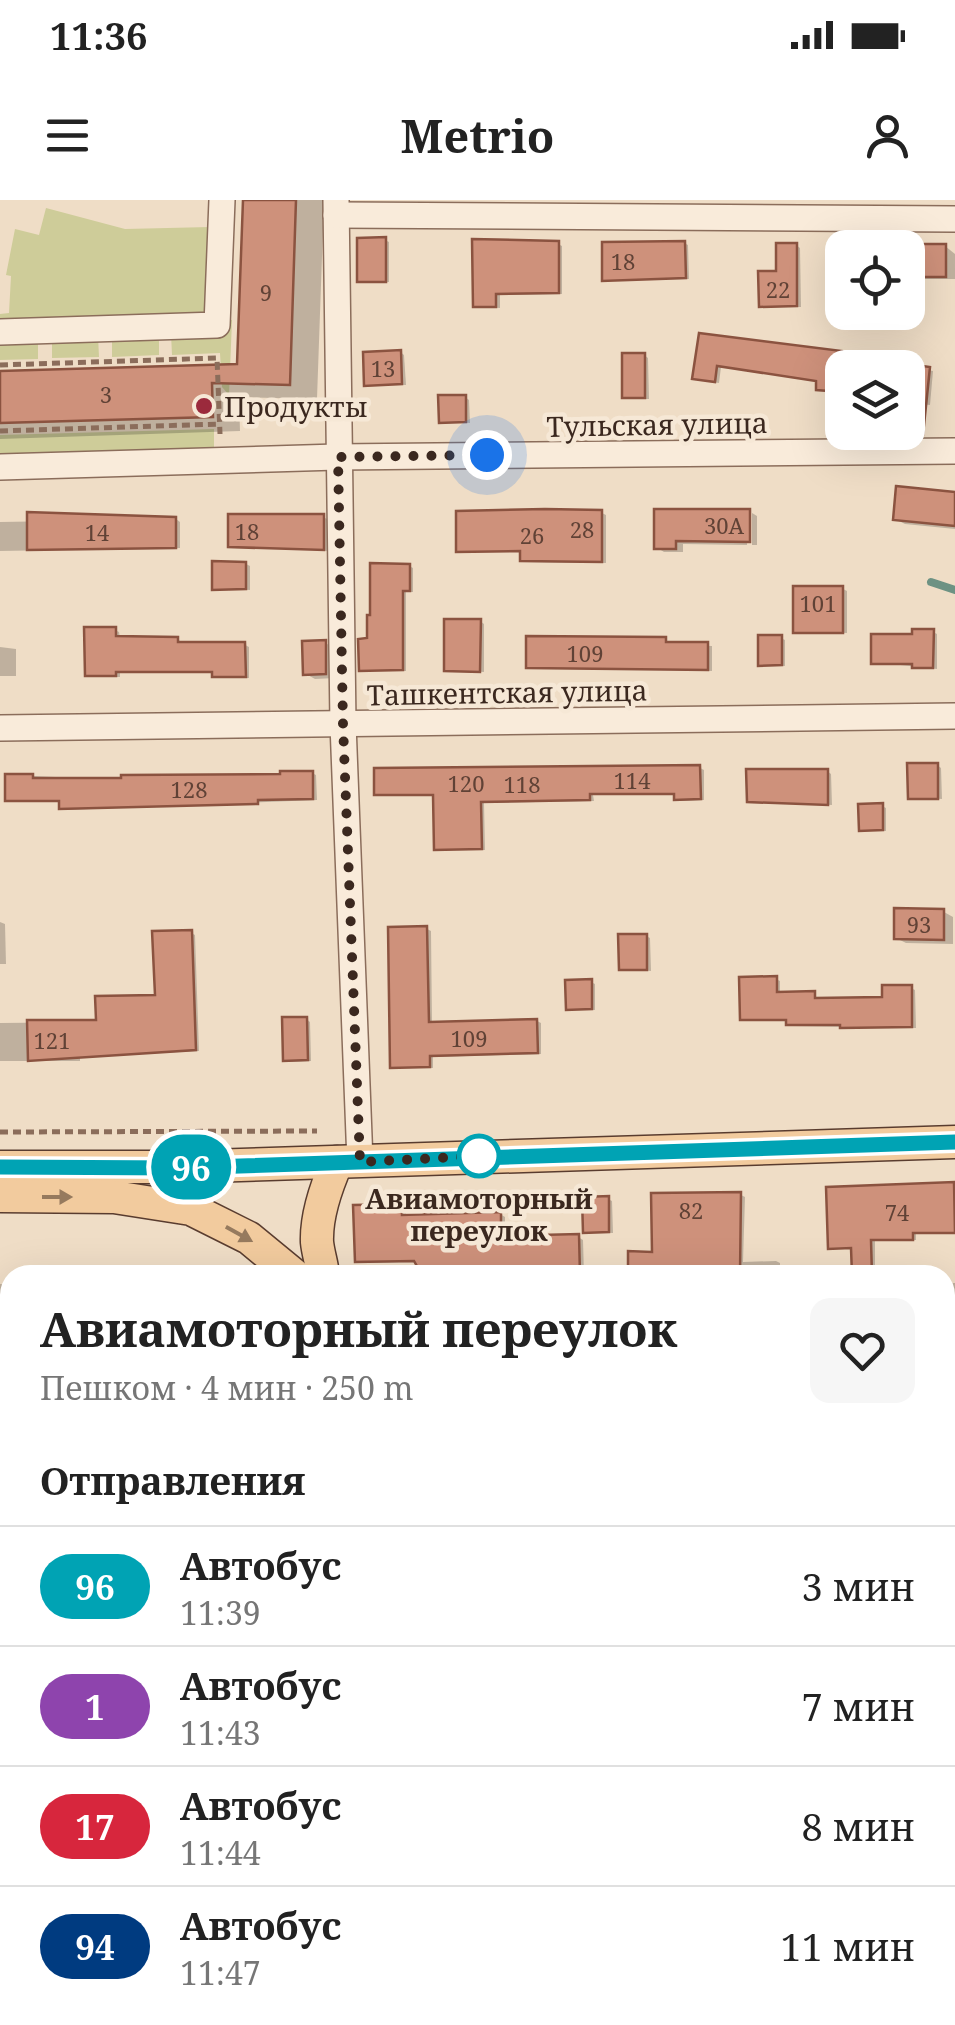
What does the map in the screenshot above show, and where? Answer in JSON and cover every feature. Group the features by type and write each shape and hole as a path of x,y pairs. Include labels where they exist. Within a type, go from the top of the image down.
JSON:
{"main road":[{"path":"0,1167 178,1168 352,1151 955,1142"},
{"path":"321,1265 317,1244 325,1190 352,1151"},
{"path":"0,1196 114,1197 192,1209 250,1238 282,1265"}],"street":[{"path":"0,332 216,325 222,200"},
{"path":"352,1151 336,208 955,220"},
{"name":"Тульская улица","path":"0,468 338,457 955,452"},
{"name":"Ташкентская улица","path":"0,728 955,716"}],"path":[{"path":"0,365 217,358 221,462"},
{"path":"0,431 220,424"},
{"path":"0,1132 352,1151"}],"shaded area":[{"path":"46,208 125,229 210,227 206,320 0,326 0,314 9,313 11,276 6,275 15,229 39,235"},
{"path":"232,320 229,395 222,387 220,353 172,355 171,334"},
{"path":"159,334 159,355 112,357 112,335"},
{"path":"98,336 99,357 52,358 52,337"},
{"path":"38,338 38,359 0,360 0,339"},
{"path":"214,429 214,452 0,459 0,435"}],"building":[{"path":"243,200 296,200 290,385 212,383 213,417 0,423 0,371 237,364"},
{"path":"386,237 386,282 357,282 357,238"},
{"path":"472,239 559,241 559,293 496,294 496,307 473,307"},
{"path":"685,241 686,278 602,281 602,242"},
{"path":"776,243 797,243 797,306 759,307 758,271 776,271"},
{"path":"925,244 946,244 946,277 925,277"},
{"path":"699,333 834,350 825,350 825,391 816,390 816,381 717,366 715,382 692,379"},
{"path":"401,350 402,384 364,386 363,352"},
{"path":"622,353 645,353 645,398 622,398"},
{"path":"925,366 930,367 925,416"},
{"path":"438,395 466,395 466,422 439,423"},
{"path":"896,486 955,492 955,526 893,520"},
{"path":"654,509 750,509 750,542 676,541 676,549 654,549"},
{"path":"602,510 602,562 520,561 520,551 456,552 456,511"},
{"path":"27,512 176,517 176,548 27,550"},
{"path":"228,514 324,514 324,550 228,547"},
{"path":"212,561 246,562 246,589 212,590"},
{"path":"370,563 410,564 410,591 403,591 403,670 359,671 358,639 367,638 370,615"},
{"path":"793,586 843,586 843,633 793,633"},
{"path":"444,619 481,619 480,672 444,671"},
{"path":"84,627 116,627 116,636 178,637 178,642 245,642 246,677 212,677 212,672 116,672 116,676 85,676"},
{"path":"912,629 934,629 933,668 871,664 871,634 912,634"},
{"path":"758,635 782,635 782,665 758,666"},
{"path":"526,636 666,637 666,642 708,642 708,670 526,668"},
{"path":"326,640 326,674 303,675 302,641"},
{"path":"907,763 938,763 938,799 908,799"},
{"path":"700,765 701,799 674,800 674,794 590,794 590,800 481,802 482,849 434,850 433,795 374,795 374,768"},
{"path":"746,769 828,769 828,805 747,802"},
{"path":"313,771 313,799 59,809 59,801 5,801 5,774 33,774 33,778 121,778"},
{"path":"883,803 883,830 859,831 858,804"},
{"path":"894,908 944,909 944,940 894,939"},
{"path":"427,926 429,1022 537,1019 538,1053 430,1056 430,1067 390,1068 388,927"},
{"path":"192,930 196,1050 28,1061 27,1020 96,1020 95,996 155,995 152,931"},
{"path":"618,934 647,934 647,970 619,970"},
{"path":"777,976 777,992 815,991 815,998 882,997 882,985 912,985 912,1027 840,1028 786,1025 786,1020 740,1020 739,977"},
{"path":"592,979 592,1009 566,1010 565,980"},
{"path":"282,1017 307,1017 308,1060 283,1061"},
{"path":"954,1182 955,1233 913,1233 913,1240 871,1240 872,1265 852,1265 851,1248 828,1249 826,1187"},
{"path":"741,1192 740,1265 628,1265 628,1251 652,1252 651,1193"},
{"path":"609,1196 609,1232 583,1233 582,1197"},
{"path":"402,1204 402,1215 501,1212 501,1236 579,1234 580,1265 355,1262 353,1205"}],"waterway":[{"path":"931,582 955,590"}],"bus line":[{"name":"96","path":"0,1167 178,1168 955,1142"}],"place":[{"name":"Продукты","path":"204,406"},
{"name":"Авиамоторный переулок","path":"479,1156"}],"route":[{"path":"479,1156 360,1162 343,724 338,457 487,455"}]}
